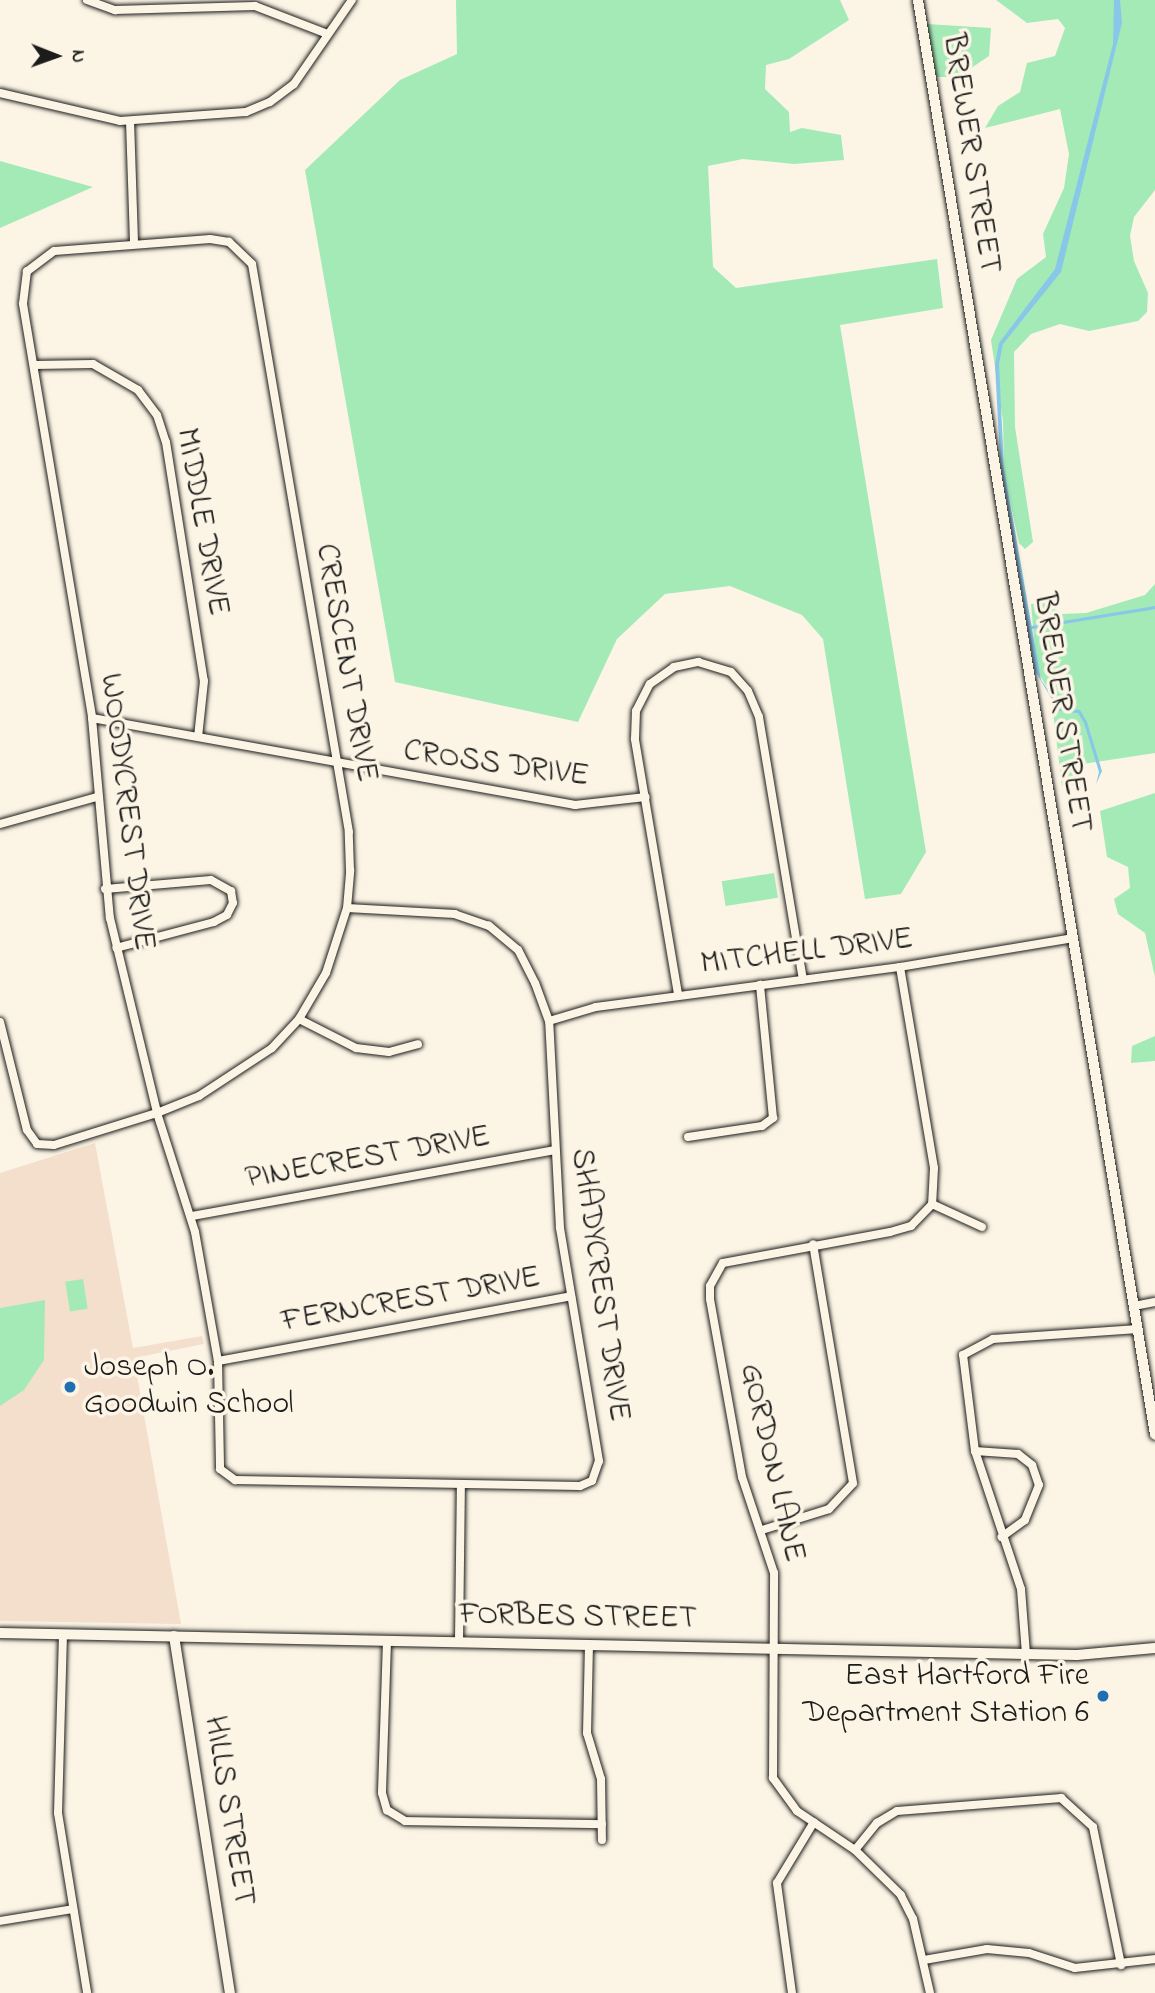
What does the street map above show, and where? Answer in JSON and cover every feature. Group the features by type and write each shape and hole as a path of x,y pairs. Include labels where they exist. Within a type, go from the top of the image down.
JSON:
{"main road":[{"name":"BREWER STREET","path":"918,0 1155,1435"},
{"name":"FORBES STREET","path":"0,1633 1103,1655 1155,1648"}],"street":[{"path":"87,0 115,10 255,6 325,33"},
{"path":"0,93 70,113 130,121 228,115 265,105 299,78 325,33 352,0"},
{"path":"130,121 134,243"},
{"name":"CRESCENT DRIVE","path":"0,1022 27,1130 37,1144 54,1145 157,1112 240,1073 299,1019 326,973 347,908 349,832 252,264 243,251 219,240 134,243"},
{"name":"WOODYCREST DRIVE","path":"134,243 54,251 27,271 23,304 92,718 105,890 116,948 157,1112 192,1216 218,1361 218,1460 227,1476 461,1485"},
{"name":"MIDDLE DRIVE","path":"35,365 93,364 138,390 157,415 166,442 204,681 198,737"},
{"path":"678,994 635,739 636,711 650,684 674,667 698,662 731,672 748,691 759,716 803,979"},
{"name":"CROSS DRIVE","path":"92,718 338,766 575,805 646,797"},
{"path":"0,824 97,797"},
{"path":"105,890 211,880 231,891 233,903 228,915 214,922 116,948"},
{"name":"SHADYCREST DRIVE","path":"347,908 456,914 489,926 517,950 549,1021 554,1150 571,1296 598,1472 580,1486 461,1485"},
{"name":"MITCHELL DRIVE","path":"549,1021 678,994 900,967 1073,938"},
{"path":"900,967 934,1168 932,1204 982,1227"},
{"path":"688,1137 762,1126 773,1118 760,985"},
{"path":"299,1019 356,1048 389,1052 418,1044"},
{"name":"PINECREST DRIVE","path":"192,1216 554,1150"},
{"name":"GORDON LANE","path":"930,1993 924,1960 901,1895 855,1850 781,1795 773,1778 774,1573 762,1530 742,1477 710,1286 723,1263 911,1226 932,1204"},
{"path":"762,1530 829,1508 853,1483 813,1244"},
{"name":"FERNCREST DRIVE","path":"218,1361 571,1296"},
{"path":"1134,1306 1155,1302"},
{"path":"1026,1654 1023,1599 975,1451 961,1370 963,1355 976,1343 1138,1329"},
{"path":"975,1451 1018,1454 1032,1465 1040,1485 1025,1520 1003,1537"},
{"path":"459,1642 461,1485"},
{"path":"63,1634 58,1813 87,1993"},
{"name":"HILLS STREET","path":"174,1636 230,1993"},
{"path":"387,1641 382,1793 387,1810 405,1821 602,1824"},
{"path":"589,1645 587,1733 601,1779 602,1840"},
{"path":"855,1850 877,1823 897,1811 1061,1798 1093,1828 1121,1965"},
{"path":"792,1993 777,1883 814,1822"},
{"path":"0,1921 73,1909"},
{"path":"924,1960 987,1949 1030,1954 1075,1968 1121,1965 1155,1959"}],"shaded area":[{"name":"Joseph O. Goodwin School","path":"95,1143 133,1348 202,1336 204,1344 134,1358 181,1624 0,1621 0,1173"}],"green space":[{"path":"456,0 840,0 849,20 789,59 766,65 765,89 789,112 790,132 802,128 841,135 844,160 794,164 743,159 708,166 713,267 736,288 937,259 943,308 840,325 926,852 901,894 865,899 823,639 802,615 730,586 665,594 617,639 578,722 395,682 305,170 400,80 457,54"},
{"path":"996,0 1155,0 1155,190 1134,217 1130,236 1134,261 1148,293 1147,312 1138,321 1089,331 1060,324 1031,334 1014,352 1015,427 1033,542 1025,549 1019,543 1004,473 1003,421 991,340 1017,279 1046,257 1043,234 1064,188 1069,154 1060,109 985,128 998,106 1020,92 1027,63 1055,56 1065,28 1058,19 1027,23"},
{"path":"927,24 991,28 989,56 958,77 936,77"},
{"path":"0,161 93,187 0,228"},
{"path":"1155,584 1155,753 1083,764 1078,771 1080,785 1062,786 1051,695 1037,670 1031,604 1047,603 1062,614 1086,613 1145,595"},
{"path":"1155,793 1155,977 1145,933 1118,914 1114,899 1130,888 1128,867 1107,857 1100,811"},
{"path":"774,873 778,898 726,906 722,881"},
{"path":"1155,1036 1155,1061 1131,1063 1132,1046"},
{"path":"83,1279 88,1309 70,1311 65,1282"},
{"path":"45,1300 44,1360 24,1390 0,1406 0,1308"}],"water":[{"path":"1114,0 1120,0 1122,23 1061,272 1003,344 999,364 1004,468 1041,680 1061,708 1080,710 1087,722 1102,771 1096,784 1099,772 1084,723 1078,713 1059,711 1035,671 1000,459 995,365 999,343 1055,269 1113,44"}],"waterway":[{"path":"1032,627 1155,607"}],"place":[{"name":"Joseph O. Goodwin School","path":"70,1387"},
{"name":"East Hartford Fire Department Station 6","path":"1103,1696"}]}
